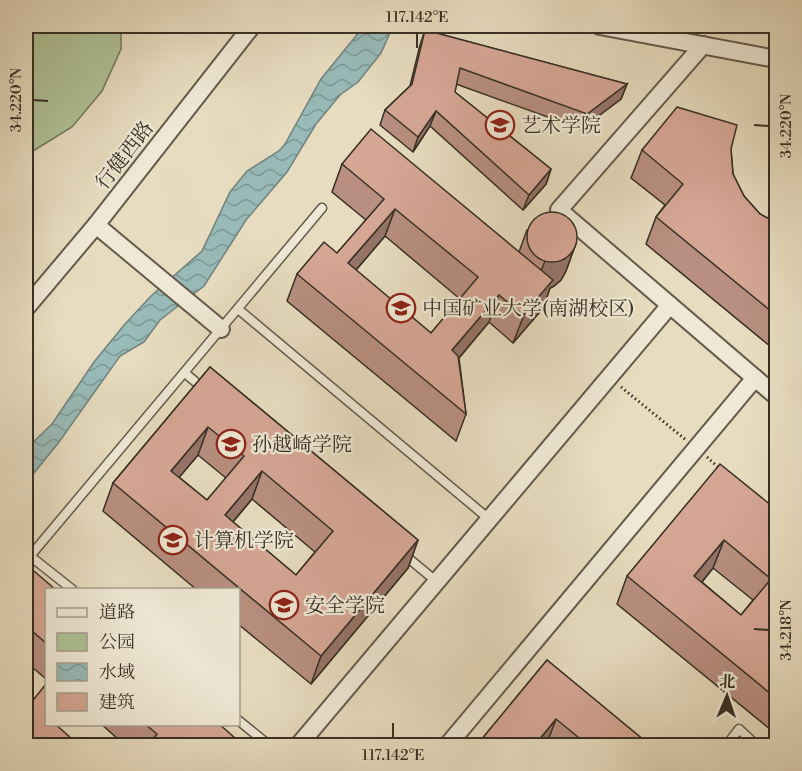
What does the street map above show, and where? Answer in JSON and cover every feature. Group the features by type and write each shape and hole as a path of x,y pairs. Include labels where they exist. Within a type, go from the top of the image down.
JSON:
{"street":[{"name":"行健西路","path":"26,308 96,225 252,26"},
{"path":"600,26 777,59"},
{"path":"703,45 559,210 777,396"},
{"path":"96,225 221,329"},
{"path":"298,746 670,305"},
{"path":"447,746 755,378"}],"lane":[{"path":"70,588 28,558 322,208"},
{"path":"238,309 489,519"},
{"path":"185,373 212,395"},
{"path":"392,544 436,581"},
{"path":"240,722 270,746"},
{"path":"726,746 740,729 757,746"}],"green space":[{"path":"26,26 121,26 121,49 102,91 72,127 26,153"}],"water":[{"path":"364,26 393,26 381,53 358,82 340,95 316,124 287,172 246,220 204,286 160,320 144,342 120,356 59,442 26,483 26,449 52,424 94,362 125,324 151,296 202,251 230,192 247,171 279,151 285,144 321,79"}],"building":[{"path":"425,30 627,84 587,114 460,68 455,92 551,169 529,195 436,111 418,137 385,110 412,84"},
{"path":"677,107 737,125 731,149 733,174 744,196 760,214 777,223 777,316 656,217 683,184 642,150"},
{"path":"371,129 553,280 523,315 499,295 452,350 458,356 466,414 297,274 324,242 337,253 384,199 342,164","holes":["395,209 478,277 431,333 348,263"]},
{"path":"552,212 570,219 577,237 570,255 552,262 534,255 527,237 534,219"},
{"path":"210,367 418,540 321,656 113,483","holes":["208,427 244,456 207,500 171,471","262,471 333,531 296,575 225,515"]},
{"path":"720,464 777,510 777,699 627,576","holes":["724,540 771,579 741,615 694,576"]},
{"path":"34,571 54,588 45,588 45,642 32,631 26,638 26,581"},
{"path":"547,660 651,746 589,746 556,719 534,746 476,746"},
{"path":"45,685 45,726 57,726 80,746 26,746 26,700 30,704"},
{"path":"147,726 221,726 242,744 240,746 147,746 157,734"}],"place":[{"name":"艺术学院","path":"500,125"},
{"name":"中国矿业大学(南湖校区)","path":"401,308"},
{"name":"孙越崎学院","path":"231,444"},
{"name":"计算机学院","path":"173,540"},
{"name":"安全学院","path":"284,605"}]}
